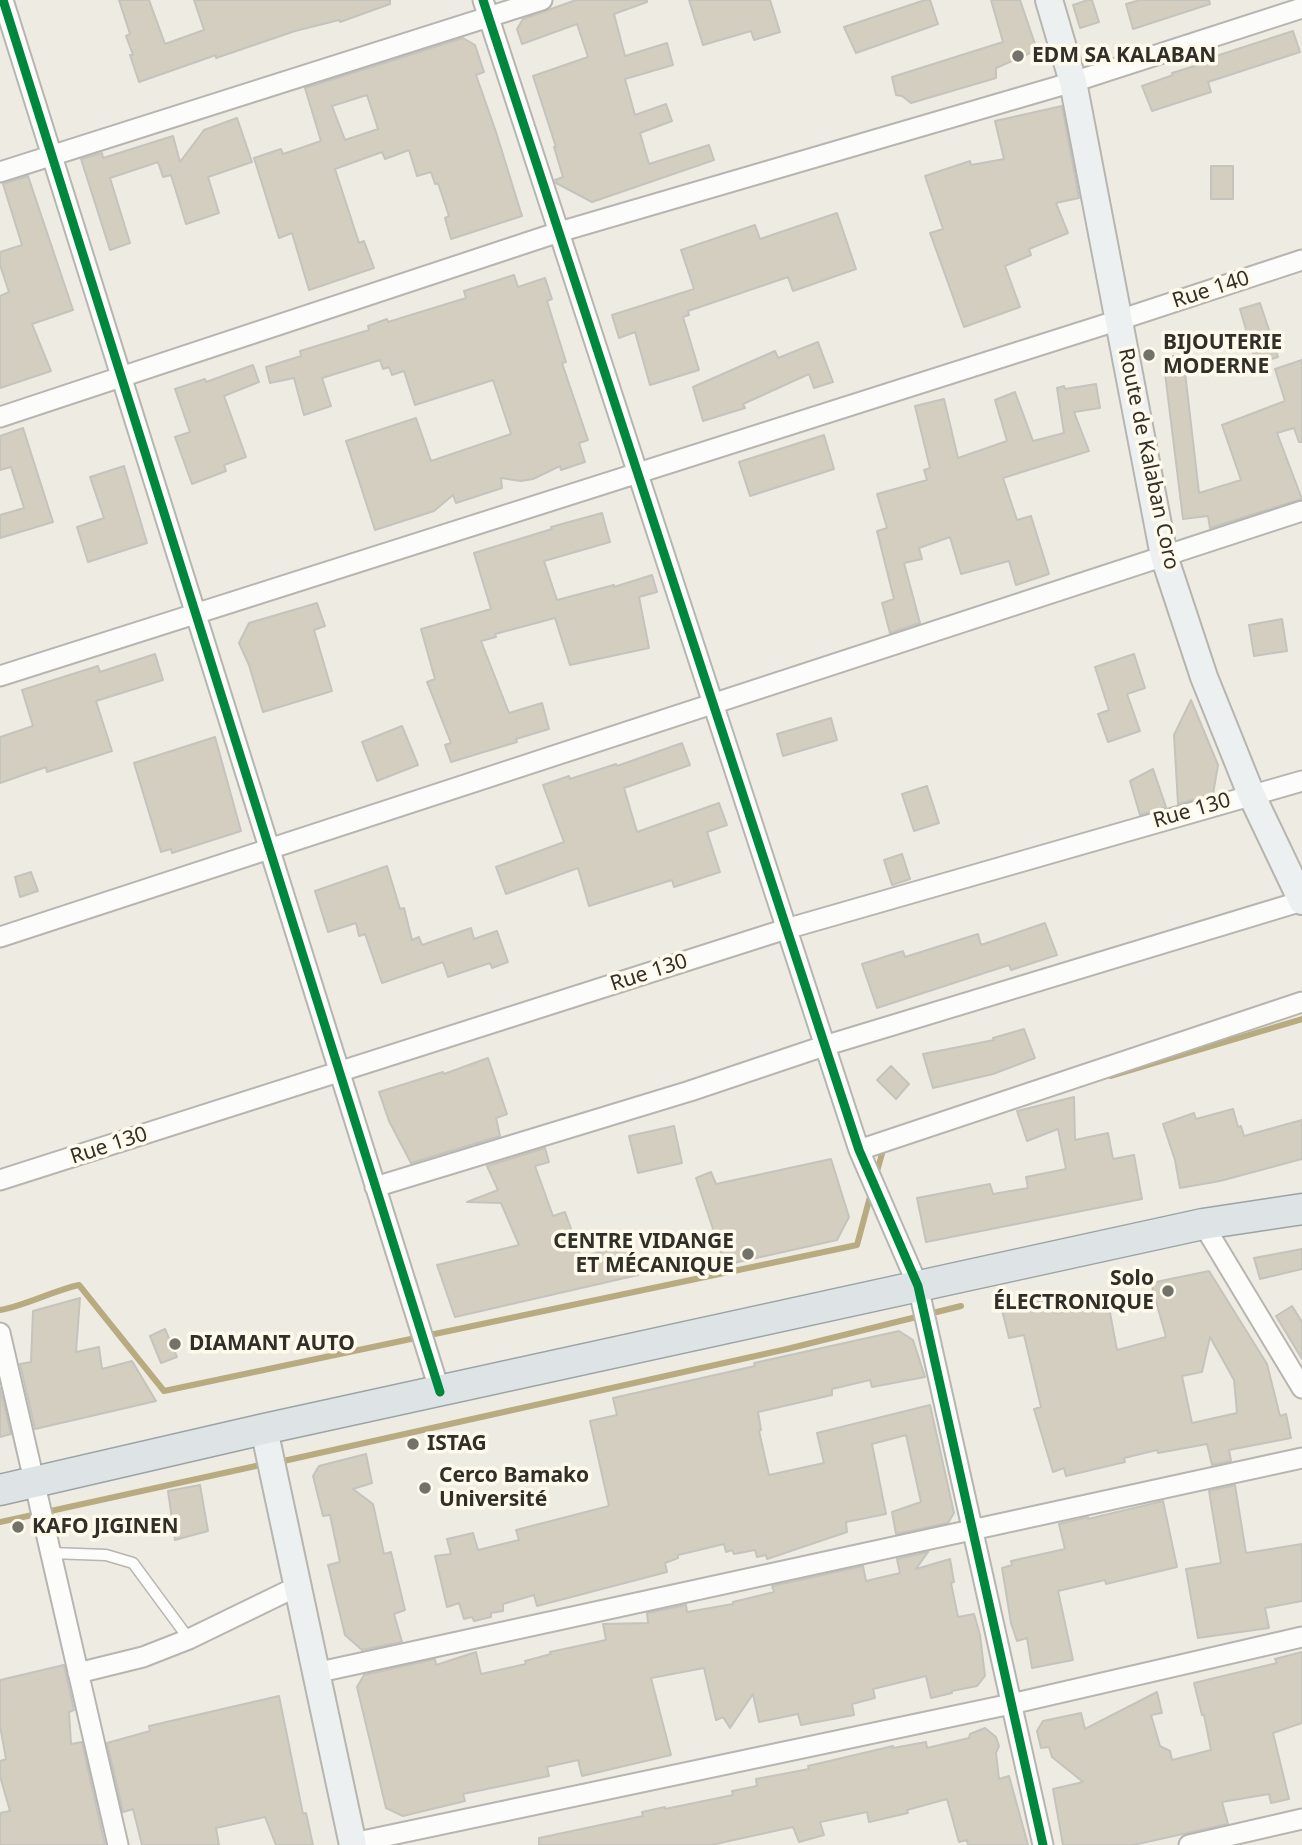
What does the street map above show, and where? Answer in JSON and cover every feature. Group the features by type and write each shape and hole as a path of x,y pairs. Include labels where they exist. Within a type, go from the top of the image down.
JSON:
{"main road":[{"name":"Route de Kalaban Coro","path":"1049,0 1073,82 1164,556 1204,677 1251,794 1302,901"},
{"path":"0,1490 264,1429 1203,1224 1302,1209"},
{"path":"264,1429 353,1844"}],"street":[{"path":"3,0 440,1392"},
{"path":"0,172 486,8 542,0"},
{"path":"486,8 859,1150 918,1286 1043,1845"},
{"path":"0,417 559,232 1073,82 1302,8"},
{"name":"Rue 140","path":"0,676 1302,260"},
{"path":"0,937 1302,511"},
{"name":"Rue 130","path":"0,1180 786,929 1302,781"},
{"path":"375,1187 690,1091 824,1045 1302,901"},
{"path":"859,1150 1302,1002"},
{"path":"1203,1224 1302,1388"},
{"path":"0,1333 118,1845"},
{"path":"315,1673 1302,1458"},
{"path":"78,1673 143,1657 189,1639 296,1587"},
{"path":"353,1844 1011,1704 1302,1637"},
{"path":"1189,1845 1302,1819"}],"lane":[{"path":"51,1553 106,1555 133,1563 189,1639"}],"building":[{"path":"119,0 149,0 165,44 204,30 194,0 390,0 390,4 340,22 339,20 295,31 216,58 216,55 139,82 126,36 130,34"},
{"path":"576,0 647,0 614,14 625,56 667,43 673,65 625,79 635,115 666,104 672,121 640,133 649,164 709,145 714,160 592,202 556,183 555,180 563,177 533,76 588,57 577,24 522,44 517,29 523,19"},
{"path":"689,0 770,0 780,32 754,40 751,31 703,45"},
{"path":"930,0 938,24 856,53 844,27"},
{"path":"991,0 1020,0 1037,50 996,68 996,78 911,103 896,95 892,77 1003,42"},
{"path":"1092,0 1099,22 1080,28 1073,5"},
{"path":"1140,0 1209,0 1210,4 1133,29 1126,4"},
{"path":"1293,31 1300,52 1208,82 1211,92 1152,111 1142,86 1211,61 1210,58"},
{"path":"463,38 475,45 484,72 476,75 522,216 451,239 445,218 449,216 438,183 435,184 431,172 417,176 409,150 385,159 382,152 335,169 359,243 364,241 374,268 309,290 292,233 279,238 254,158 281,149 283,154 321,141 305,88","holes":["367,95 378,129 345,140 332,106"]},
{"path":"1062,106 1079,198 1056,203 1068,233 1029,249 1031,255 1005,266 1020,307 964,327 930,233 943,229 925,176 970,161 971,165 1004,159 995,121"},
{"path":"237,118 252,162 208,177 219,213 186,224 171,175 163,177 158,162 110,178 130,243 110,250 81,159 102,153 103,158 173,136 180,162 204,130"},
{"path":"1211,166 1233,166 1233,199 1211,199"},
{"path":"28,176 73,310 32,324 51,371 0,388 0,296 9,292 0,265 0,252 22,245 3,184"},
{"path":"837,213 856,269 793,291 788,277 688,311 689,315 683,317 699,370 650,385 635,332 619,338 612,315 694,289 681,250 755,225 760,239"},
{"path":"514,275 518,287 545,278 552,299 547,301 566,362 562,363 588,440 579,443 585,462 561,470 560,466 533,479 521,481 501,478 502,488 456,503 453,495 434,511 375,530 346,441 416,418 431,461 511,434 493,380 415,405 404,371 392,375 389,367 383,369 380,360 322,378 331,406 304,415 294,378 270,383 266,367 301,356 300,351 369,330 368,326 387,319 388,322 466,298 464,291"},
{"path":"1260,303 1278,357 1256,364 1240,309"},
{"path":"818,342 833,382 814,388 809,374 743,404 745,408 703,421 693,387 775,351 778,358"},
{"path":"1183,355 1199,493 1241,480 1222,425 1285,401 1275,369 1302,360 1302,442 1299,442 1294,428 1277,433 1302,499 1210,528 1208,516 1183,519 1163,357"},
{"path":"253,365 259,382 224,396 246,457 224,465 226,471 192,484 175,437 190,432 175,389 205,379 206,382"},
{"path":"1096,384 1100,408 1074,412 1089,451 1003,478 1017,520 1031,516 1049,574 1016,585 1009,561 961,574 950,537 919,548 922,559 904,563 920,623 890,633 882,603 894,599 877,531 887,528 877,494 927,480 924,470 930,468 915,406 944,399 958,458 1007,441 995,400 1015,392 1033,441 1064,433 1057,388"},
{"path":"23,428 53,522 0,538 0,515 24,508 11,467 0,470 0,436"},
{"path":"824,435 834,469 750,496 739,462"},
{"path":"124,466 147,543 88,562 77,527 104,518 90,477"},
{"path":"602,513 610,542 544,561 557,600 652,575 657,592 639,597 649,648 570,665 555,618 495,634 496,637 481,641 509,713 542,703 549,729 516,739 517,742 451,762 445,745 451,743 427,682 435,679 421,629 491,609 474,553"},
{"path":"317,603 325,626 314,630 332,691 263,712 249,665 239,643 249,623"},
{"path":"1282,619 1287,651 1254,656 1249,625"},
{"path":"155,654 163,680 96,701 112,751 47,772 46,767 0,783 0,737 33,726 22,690 98,666 100,672"},
{"path":"1134,654 1145,688 1127,694 1140,731 1108,742 1098,714 1109,710 1095,667"},
{"path":"1191,700 1218,765 1213,794 1178,804 1174,735"},
{"path":"831,718 837,740 783,756 777,734"},
{"path":"402,726 418,765 377,781 362,742"},
{"path":"215,737 241,831 172,853 171,849 161,852 134,763"},
{"path":"682,743 690,765 624,788 637,832 719,803 727,825 707,832 720,872 674,887 672,880 589,906 578,868 506,894 496,867 564,842 543,785 569,776 570,779 616,764 617,766"},
{"path":"1153,769 1166,807 1140,815 1130,781"},
{"path":"927,786 939,823 914,831 902,794"},
{"path":"902,854 910,879 892,885 884,860"},
{"path":"387,866 400,909 404,908 412,940 419,937 422,945 471,928 474,939 497,931 508,962 492,968 490,963 448,977 443,962 382,983 365,934 359,936 356,923 328,932 315,891"},
{"path":"31,872 38,891 20,897 15,877"},
{"path":"1045,923 1057,955 1011,970 1009,965 877,1008 862,964 903,951 905,957 978,934 981,945"},
{"path":"1024,1029 1035,1058 993,1074 933,1088 923,1054 994,1040 993,1038"},
{"path":"488,1058 507,1114 496,1118 500,1136 411,1163 389,1121 379,1092 443,1072 444,1074"},
{"path":"891,1066 909,1084 896,1099 877,1080"},
{"path":"1074,1097 1075,1140 1108,1133 1113,1159 1134,1155 1142,1199 926,1242 917,1198 990,1184 993,1194 1028,1188 1026,1177 1066,1169 1058,1129 1027,1141 1017,1111"},
{"path":"1233,1109 1238,1127 1241,1126 1244,1136 1302,1120 1302,1159 1220,1181 1180,1188 1175,1160 1163,1124 1194,1113 1196,1119"},
{"path":"674,1126 682,1163 638,1173 629,1136"},
{"path":"545,1148 549,1162 535,1166 553,1216 565,1212 581,1257 631,1244 638,1275 455,1317 437,1265 519,1245 501,1203 467,1202 498,1190 487,1166"},
{"path":"831,1159 849,1217 837,1240 725,1265 696,1178 711,1172 716,1184"},
{"path":"1302,1249 1302,1269 1260,1279 1254,1258"},
{"path":"1209,1271 1267,1364 1280,1416 1286,1414 1291,1438 1229,1450 1231,1461 1212,1465 1207,1444 1158,1453 1157,1450 1124,1458 1125,1462 1066,1476 1064,1468 1053,1472 1034,1409 1041,1407 1024,1335 1009,1338 1002,1310 1051,1298 1055,1313 1108,1302 1117,1350 1166,1337 1151,1283","holes":["1210,1337 1234,1380 1237,1413 1192,1423 1182,1376 1202,1372"]},
{"path":"80,1298 76,1352 99,1347 102,1369 132,1361 156,1401 35,1429 20,1364 31,1362 33,1311"},
{"path":"1292,1306 1302,1322 1302,1359 1276,1316"},
{"path":"165,1329 177,1357 161,1363 150,1336"},
{"path":"899,1331 913,1340 925,1377 872,1387 870,1380 832,1389 832,1395 758,1412 759,1431 769,1475 824,1463 817,1433 930,1405 954,1513 948,1523 896,1534 892,1512 921,1502 906,1435 872,1444 886,1514 846,1522 847,1532 767,1559 766,1555 757,1557 755,1550 734,1554 732,1550 726,1552 724,1544 678,1555 678,1558 665,1563 667,1572 537,1606 534,1595 503,1604 503,1611 474,1621 472,1617 464,1619 459,1603 447,1607 435,1556 451,1554 447,1539 473,1533 478,1550 519,1540 516,1530 609,1506 590,1421 617,1415 613,1398"},
{"path":"0,1388 11,1434 0,1437"},
{"path":"366,1454 372,1483 353,1489 373,1504 384,1554 391,1552 405,1610 394,1614 402,1642 362,1650 345,1635 328,1565 340,1562 330,1515 323,1516 313,1476 319,1466"},
{"path":"200,1485 208,1531 175,1540 168,1491"},
{"path":"1235,1485 1246,1553 1302,1544 1302,1601 1265,1608 1269,1628 1198,1638 1186,1569 1221,1563 1209,1491"},
{"path":"1163,1501 1177,1567 1106,1584 1105,1580 1058,1591 1073,1660 1032,1668 1027,1638 1017,1641 1011,1623 1002,1568 1012,1565 1011,1561 1065,1549 1059,1524"},
{"path":"928,1552 916,1569 950,1559 954,1582 951,1583 958,1617 974,1614 980,1635 985,1676 977,1686 931,1698 926,1676 873,1689 875,1698 852,1704 854,1715 801,1725 798,1714 759,1722 753,1694 730,1728 723,1717 716,1720 704,1668 651,1678 671,1755 582,1776 578,1760 547,1767 549,1776 463,1794 465,1801 403,1816 386,1808 357,1687 364,1675 435,1659 436,1665 476,1652 481,1674 526,1664 525,1661 551,1654 550,1652 606,1640 603,1624 648,1623 647,1613 686,1605 687,1612 733,1604 774,1592 772,1586 863,1566 866,1581 900,1573 897,1559"},
{"path":"1302,1652 1302,1723 1273,1733 1289,1799 1271,1803 1269,1794 1222,1802 1228,1824 1133,1845 1063,1845 1053,1789 1083,1782 1052,1757 1049,1747 1041,1748 1037,1731 1043,1721 1081,1713 1085,1729 1157,1692 1162,1713 1151,1715 1160,1746 1170,1751 1172,1760 1211,1750 1194,1683 1277,1663 1275,1659"},
{"path":"64,1665 74,1710 69,1712 71,1744 82,1742 105,1845 0,1845 0,1813 10,1811 0,1776 0,1761 6,1759 0,1726 0,1680"},
{"path":"279,1696 303,1814 306,1813 313,1845 276,1845 265,1817 216,1828 219,1845 142,1845 133,1809 123,1812 107,1743 150,1731 149,1726"},
{"path":"985,1728 996,1737 999,1746 996,1753 999,1779 1009,1776 1028,1845 968,1845 967,1840 959,1842 947,1799 907,1810 908,1813 869,1822 867,1812 820,1822 824,1835 799,1842 793,1827 711,1845 539,1845 539,1838 643,1816 642,1812 733,1795 732,1791 757,1786 756,1779 809,1769 808,1766 893,1746 926,1742 927,1748 969,1738 970,1734"}],"waterway":[{"path":"1111,1076 1302,1019"},
{"path":"876,1175 883,1150 888,1148"},
{"path":"0,1310 79,1285 164,1391 857,1245 871,1193"},
{"path":"279,1462 787,1349 961,1306"},
{"path":"0,1522 265,1464"}],"cycle path":[{"path":"3,0 440,1392"},
{"path":"483,0 859,1150 918,1286 1043,1845"}],"place":[{"name":"EDM SA KALABAN","path":"1018,56"},
{"name":"BIJOUTERIE MODERNE","path":"1149,355"},
{"name":"CENTRE VIDANGE ET MÉCANIQUE","path":"748,1254"},
{"name":"Solo ÉLECTRONIQUE","path":"1168,1291"},
{"name":"DIAMANT AUTO","path":"175,1344"},
{"name":"ISTAG","path":"413,1444"},
{"name":"Cerco Bamako Université","path":"425,1488"},
{"name":"KAFO JIGINEN","path":"18,1527"}]}
